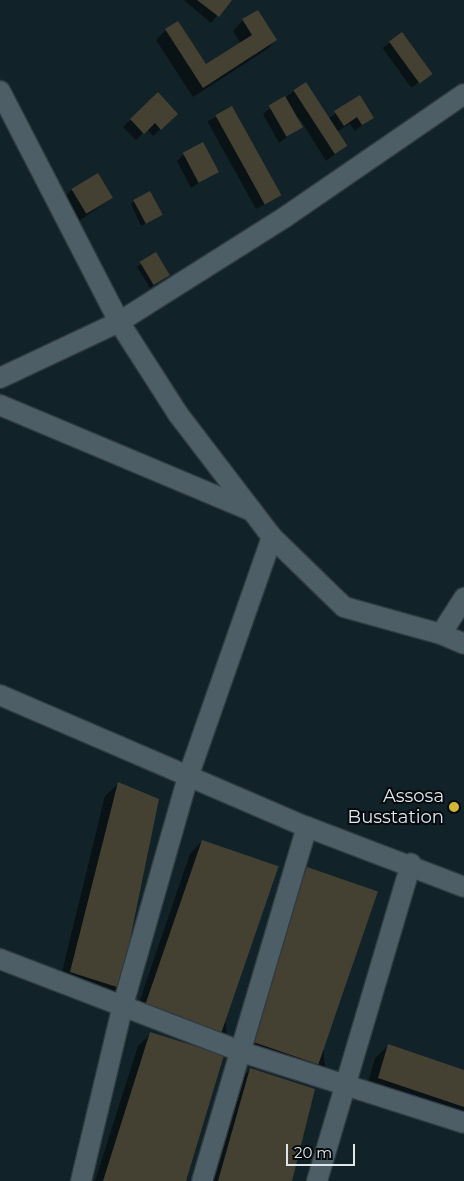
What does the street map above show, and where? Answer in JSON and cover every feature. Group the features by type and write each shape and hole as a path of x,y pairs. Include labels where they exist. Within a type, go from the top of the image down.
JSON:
{"street":[{"path":"0,90 119,322 178,414 272,537 344,608 441,634 464,644"},
{"path":"0,378 119,322 285,216 464,94"},
{"path":"0,405 253,511"},
{"path":"81,1181 123,1005 188,777 272,537"},
{"path":"441,634 464,598"},
{"path":"0,695 307,827 411,864 464,887"},
{"path":"202,1181 242,1052 307,827"},
{"path":"317,1181 411,864"},
{"path":"0,959 242,1052 464,1123"}],"building":[{"path":"197,0 232,0 219,17"},
{"path":"258,10 277,40 203,88 165,29 178,21 206,64 252,35 242,19"},
{"path":"402,32 433,74 420,83 389,41"},
{"path":"306,82 347,146 335,154 293,90"},
{"path":"158,92 178,114 161,130 155,123 144,134 130,119"},
{"path":"360,95 374,118 362,125 357,117 344,126 334,111"},
{"path":"285,96 303,127 287,137 269,106"},
{"path":"232,106 281,195 265,204 215,115"},
{"path":"203,142 219,172 199,183 183,153"},
{"path":"98,173 113,198 86,214 71,189"},
{"path":"150,191 163,215 146,224 133,200"},
{"path":"156,252 170,275 154,285 140,262"},
{"path":"118,782 159,799 120,988 70,972"},
{"path":"202,840 279,866 221,1034 144,1007"},
{"path":"307,867 378,891 318,1064 247,1040"},
{"path":"150,1032 224,1055 186,1181 103,1181"},
{"path":"388,1044 464,1070 464,1107 378,1078"},
{"path":"250,1068 315,1089 292,1181 218,1181"}],"place":[{"name":"Assosa Busstation","path":"454,807"}]}
